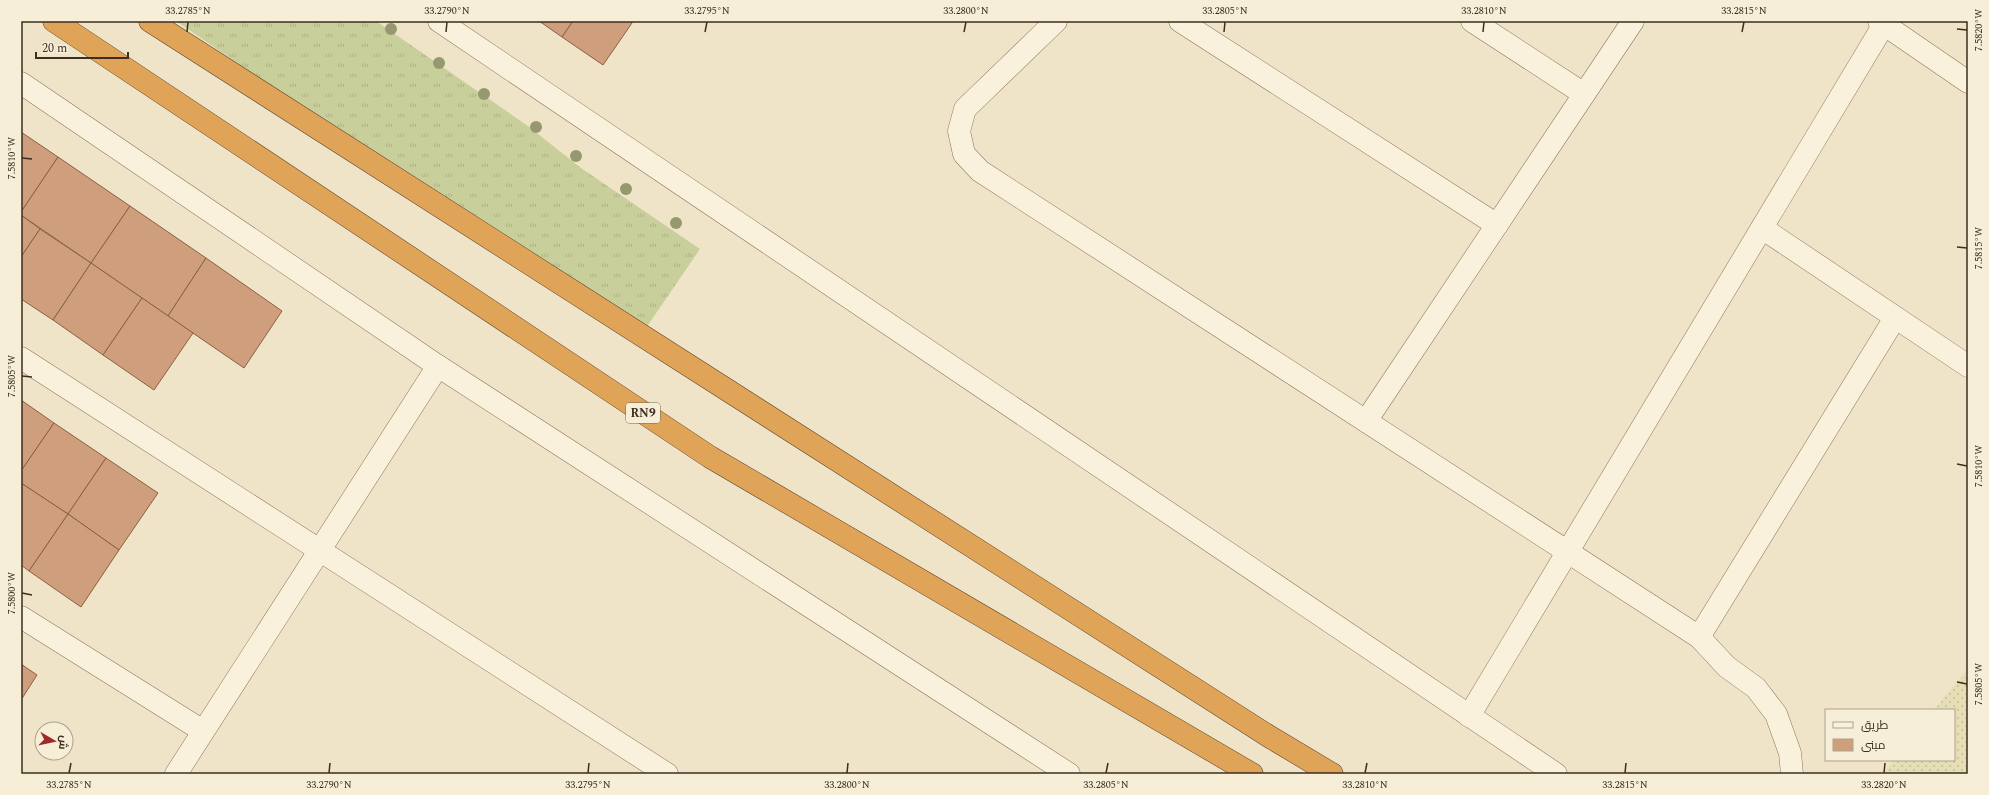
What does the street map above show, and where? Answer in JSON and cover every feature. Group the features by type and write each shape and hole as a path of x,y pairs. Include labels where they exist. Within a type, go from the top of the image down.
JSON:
{"highway":[{"name":"RN9","path":"54,21 710,457 1252,774"},
{"path":"150,21 1270,737 1332,774"}],"street":[{"path":"439,21 1556,774"},
{"path":"1056,21 965,109 959,131 964,154 980,171 1699,637 1728,667 1756,688 1776,714 1790,753 1792,774"},
{"path":"1180,21 1497,225"},
{"path":"1472,21 1584,94"},
{"path":"1366,421 1633,21"},
{"path":"1469,716 1762,228 1883,22 1968,82"},
{"path":"21,83 438,366 1069,774"},
{"path":"1762,228 1968,366"},
{"path":"1699,637 1895,318"},
{"path":"21,358 667,774"},
{"path":"176,774 438,366"},
{"path":"21,617 204,731"}],"shaded area":[{"path":"1968,668 1968,774 1883,774 1893,761 1955,761 1955,709 1935,709"}],"green space":[{"path":"176,21 376,21 528,126 581,168 700,249 646,328 394,170"}],"building":[{"path":"539,21 573,21 562,37"},
{"path":"573,21 629,21 632,23 603,65 562,37"},
{"path":"21,132 58,157 21,212"},
{"path":"58,157 130,206 91,263 21,215 21,212"},
{"path":"130,206 206,258 168,316 91,263"},
{"path":"21,215 40,229 21,257"},
{"path":"40,229 91,263 53,320 21,299 21,257"},
{"path":"206,258 282,311 244,368 168,316"},
{"path":"91,263 142,298 103,355 53,320"},
{"path":"142,298 193,333 154,390 103,355"},
{"path":"21,400 54,423 21,471"},
{"path":"54,423 106,458 68,514 21,483 21,471"},
{"path":"106,458 158,493 119,550 68,514"},
{"path":"21,483 68,514 29,571 21,565"},
{"path":"68,514 119,550 81,607 29,571"},
{"path":"21,664 37,675 21,700"}]}
